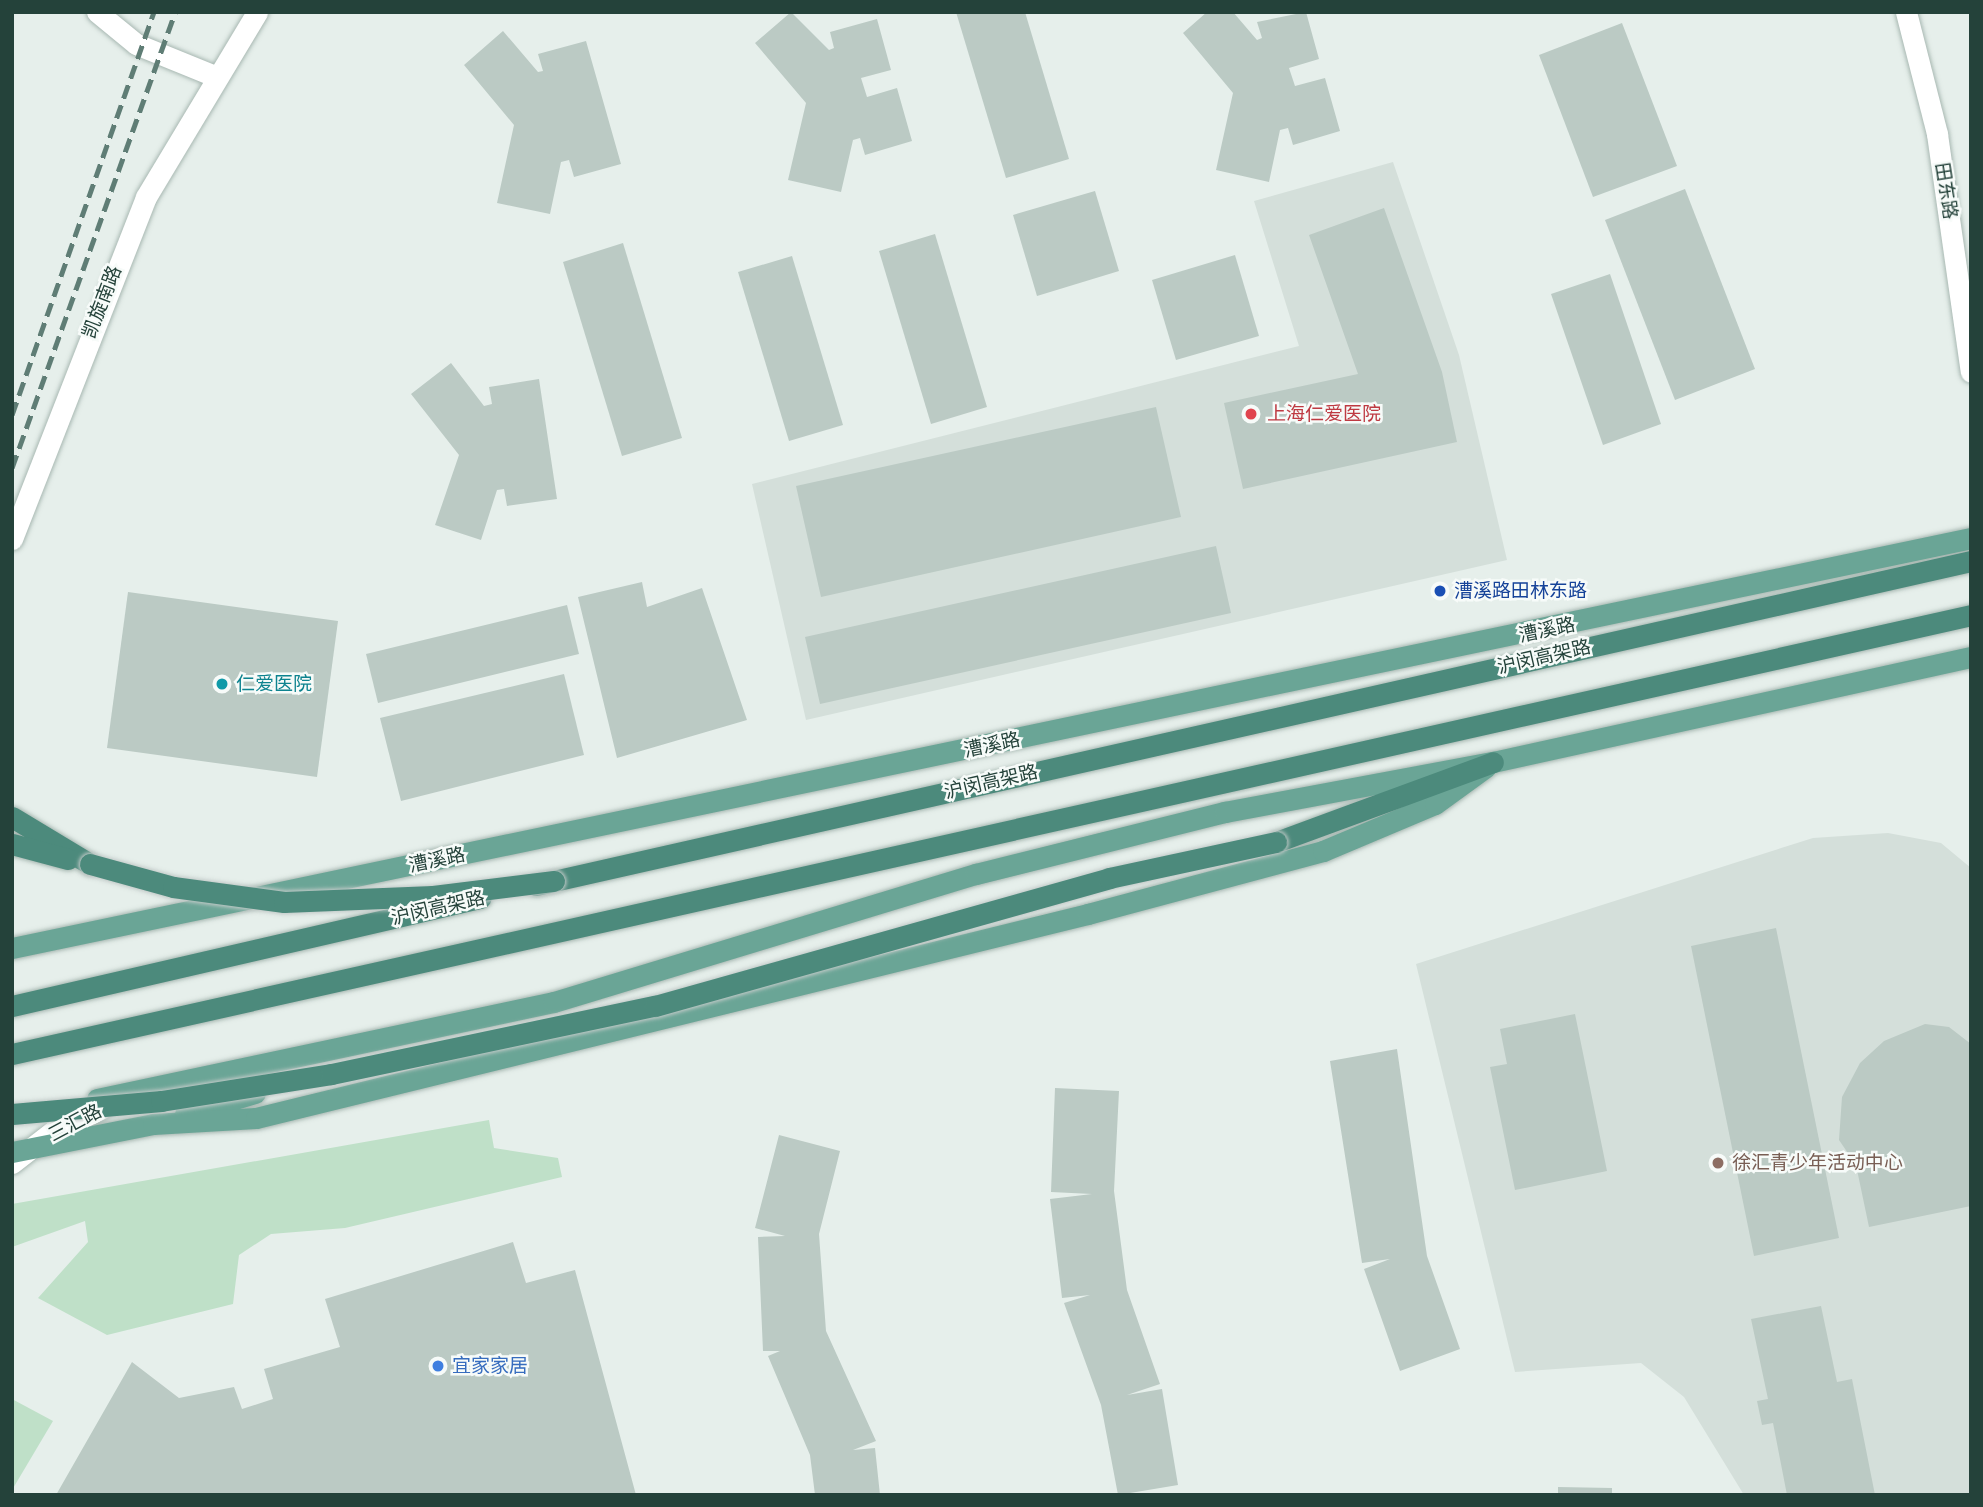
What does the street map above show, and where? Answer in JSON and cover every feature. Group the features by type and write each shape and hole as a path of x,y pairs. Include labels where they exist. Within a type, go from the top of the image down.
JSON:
{"highway":[{"name":"沪闵高架路","path":"12,1006 1971,561"},
{"path":"12,1055 1971,615"},
{"path":"12,1115 161,1101 331,1074 655,1006 1109,878 1276,842 1493,762"},
{"path":"12,817 90,864"},
{"path":"12,844 173,887 284,902 433,896 554,881"}],"main road":[{"name":"漕溪路","path":"12,948 1971,538"},
{"path":"16,1153 153,1124 976,874 1224,812 1493,762 1971,656"},
{"path":"153,1124 256,1118 1323,851 1435,804 1493,762"},
{"path":"12,1115 554,1002"}],"street":[{"path":"97,12 136,44 215,76"},
{"name":"凯旋南路","path":"12,539 120,254 173,144 257,12"},
{"name":"田东路","path":"1906,12 1937,135 1971,372"},
{"name":"三汇路","path":"16,1153 142,1090"}],"shaded area":[{"name":"上海仁爱医院","path":"1393,162 1459,355 1507,560 806,720 752,484 1299,346 1254,201"},
{"name":"徐汇青少年活动中心","path":"1888,833 1941,843 1971,868 1971,1495 1744,1495 1684,1397 1641,1363 1515,1372 1416,964 1813,838"}],"green space":[{"path":"489,1120 494,1148 558,1158 562,1177 345,1228 271,1234 239,1255 233,1304 107,1335 38,1298 88,1242 85,1221 12,1247 12,1204"},
{"path":"12,1399 53,1421 12,1490"}],"building":[{"path":"791,12 829,50 834,48 830,32 877,19 891,70 861,78 867,97 897,88 912,141 865,155 860,138 853,140 841,192 788,180 806,103 755,43"},
{"path":"956,12 1025,12 1069,159 1006,178"},
{"path":"1207,12 1233,12 1257,40 1262,38 1257,22 1306,12 1319,59 1289,68 1295,86 1325,78 1340,131 1293,145 1288,128 1280,130 1269,182 1216,170 1233,93 1183,33"},
{"path":"1622,23 1677,166 1593,197 1539,55"},
{"path":"503,31 538,72 543,71 538,54 586,41 621,164 574,177 569,160 561,162 550,214 497,203 514,125 464,65"},
{"path":"1685,189 1755,369 1675,400 1605,220"},
{"path":"1095,191 1119,271 1037,296 1013,215"},
{"path":"1384,208 1442,372 1457,442 1243,489 1224,403 1358,374 1309,235"},
{"path":"935,234 987,407 931,424 879,251"},
{"path":"623,243 682,438 622,456 563,262"},
{"path":"1235,255 1259,336 1176,360 1152,280"},
{"path":"792,256 843,425 789,441 738,272"},
{"path":"1610,274 1661,424 1603,445 1551,294"},
{"path":"451,363 484,406 492,404 489,387 539,379 557,499 507,506 504,489 497,490 481,540 435,525 459,455 411,394"},
{"path":"1156,407 1181,517 821,597 796,486"},
{"path":"1216,546 1231,613 820,704 805,637"},
{"path":"642,582 647,607 702,588 747,720 617,758 578,597"},
{"name":"仁爱医院","path":"128,592 338,621 317,777 107,748"},
{"path":"567,605 579,654 378,703 366,654"},
{"path":"564,674 584,755 401,801 380,718"},
{"path":"1776,928 1839,1238 1754,1256 1691,946"},
{"path":"1575,1014 1607,1171 1515,1190 1490,1067 1507,1064 1500,1029"},
{"path":"1925,1024 1949,1027 1971,1044 1971,1206 1869,1227 1856,1165 1839,1140 1842,1097 1860,1063 1884,1041"},
{"path":"1397,1049 1427,1256 1460,1349 1400,1371 1364,1269 1390,1259 1362,1263 1330,1061"},
{"path":"1055,1088 1119,1091 1114,1191 1127,1290 1160,1384 1127,1395 1162,1389 1178,1485 1118,1495 1101,1405 1064,1303 1090,1295 1062,1298 1050,1199 1092,1194 1051,1192"},
{"path":"779,1135 840,1151 819,1234 826,1331 876,1441 853,1450 875,1448 880,1495 815,1495 810,1455 768,1356 780,1351 763,1351 758,1237 785,1236 755,1228"},
{"name":"宜家家居","path":"513,1242 526,1283 575,1270 636,1495 56,1495 132,1362 179,1398 234,1387 242,1409 273,1399 264,1369 340,1347 325,1299"},
{"path":"1821,1306 1837,1382 1852,1379 1875,1495 1787,1495 1773,1423 1762,1425 1757,1401 1768,1399 1751,1319"},
{"path":"1558,1487 1612,1488 1612,1495 1558,1495"}],"railway":[{"path":"12,415 154,12"},
{"path":"12,468 175,12"}],"place":[{"name":"上海仁爱医院","path":"1251,414"},
{"name":"漕溪路田林东路","path":"1440,591"},
{"name":"仁爱医院","path":"222,684"},
{"name":"徐汇青少年活动中心","path":"1718,1163"},
{"name":"宜家家居","path":"438,1366"}]}
